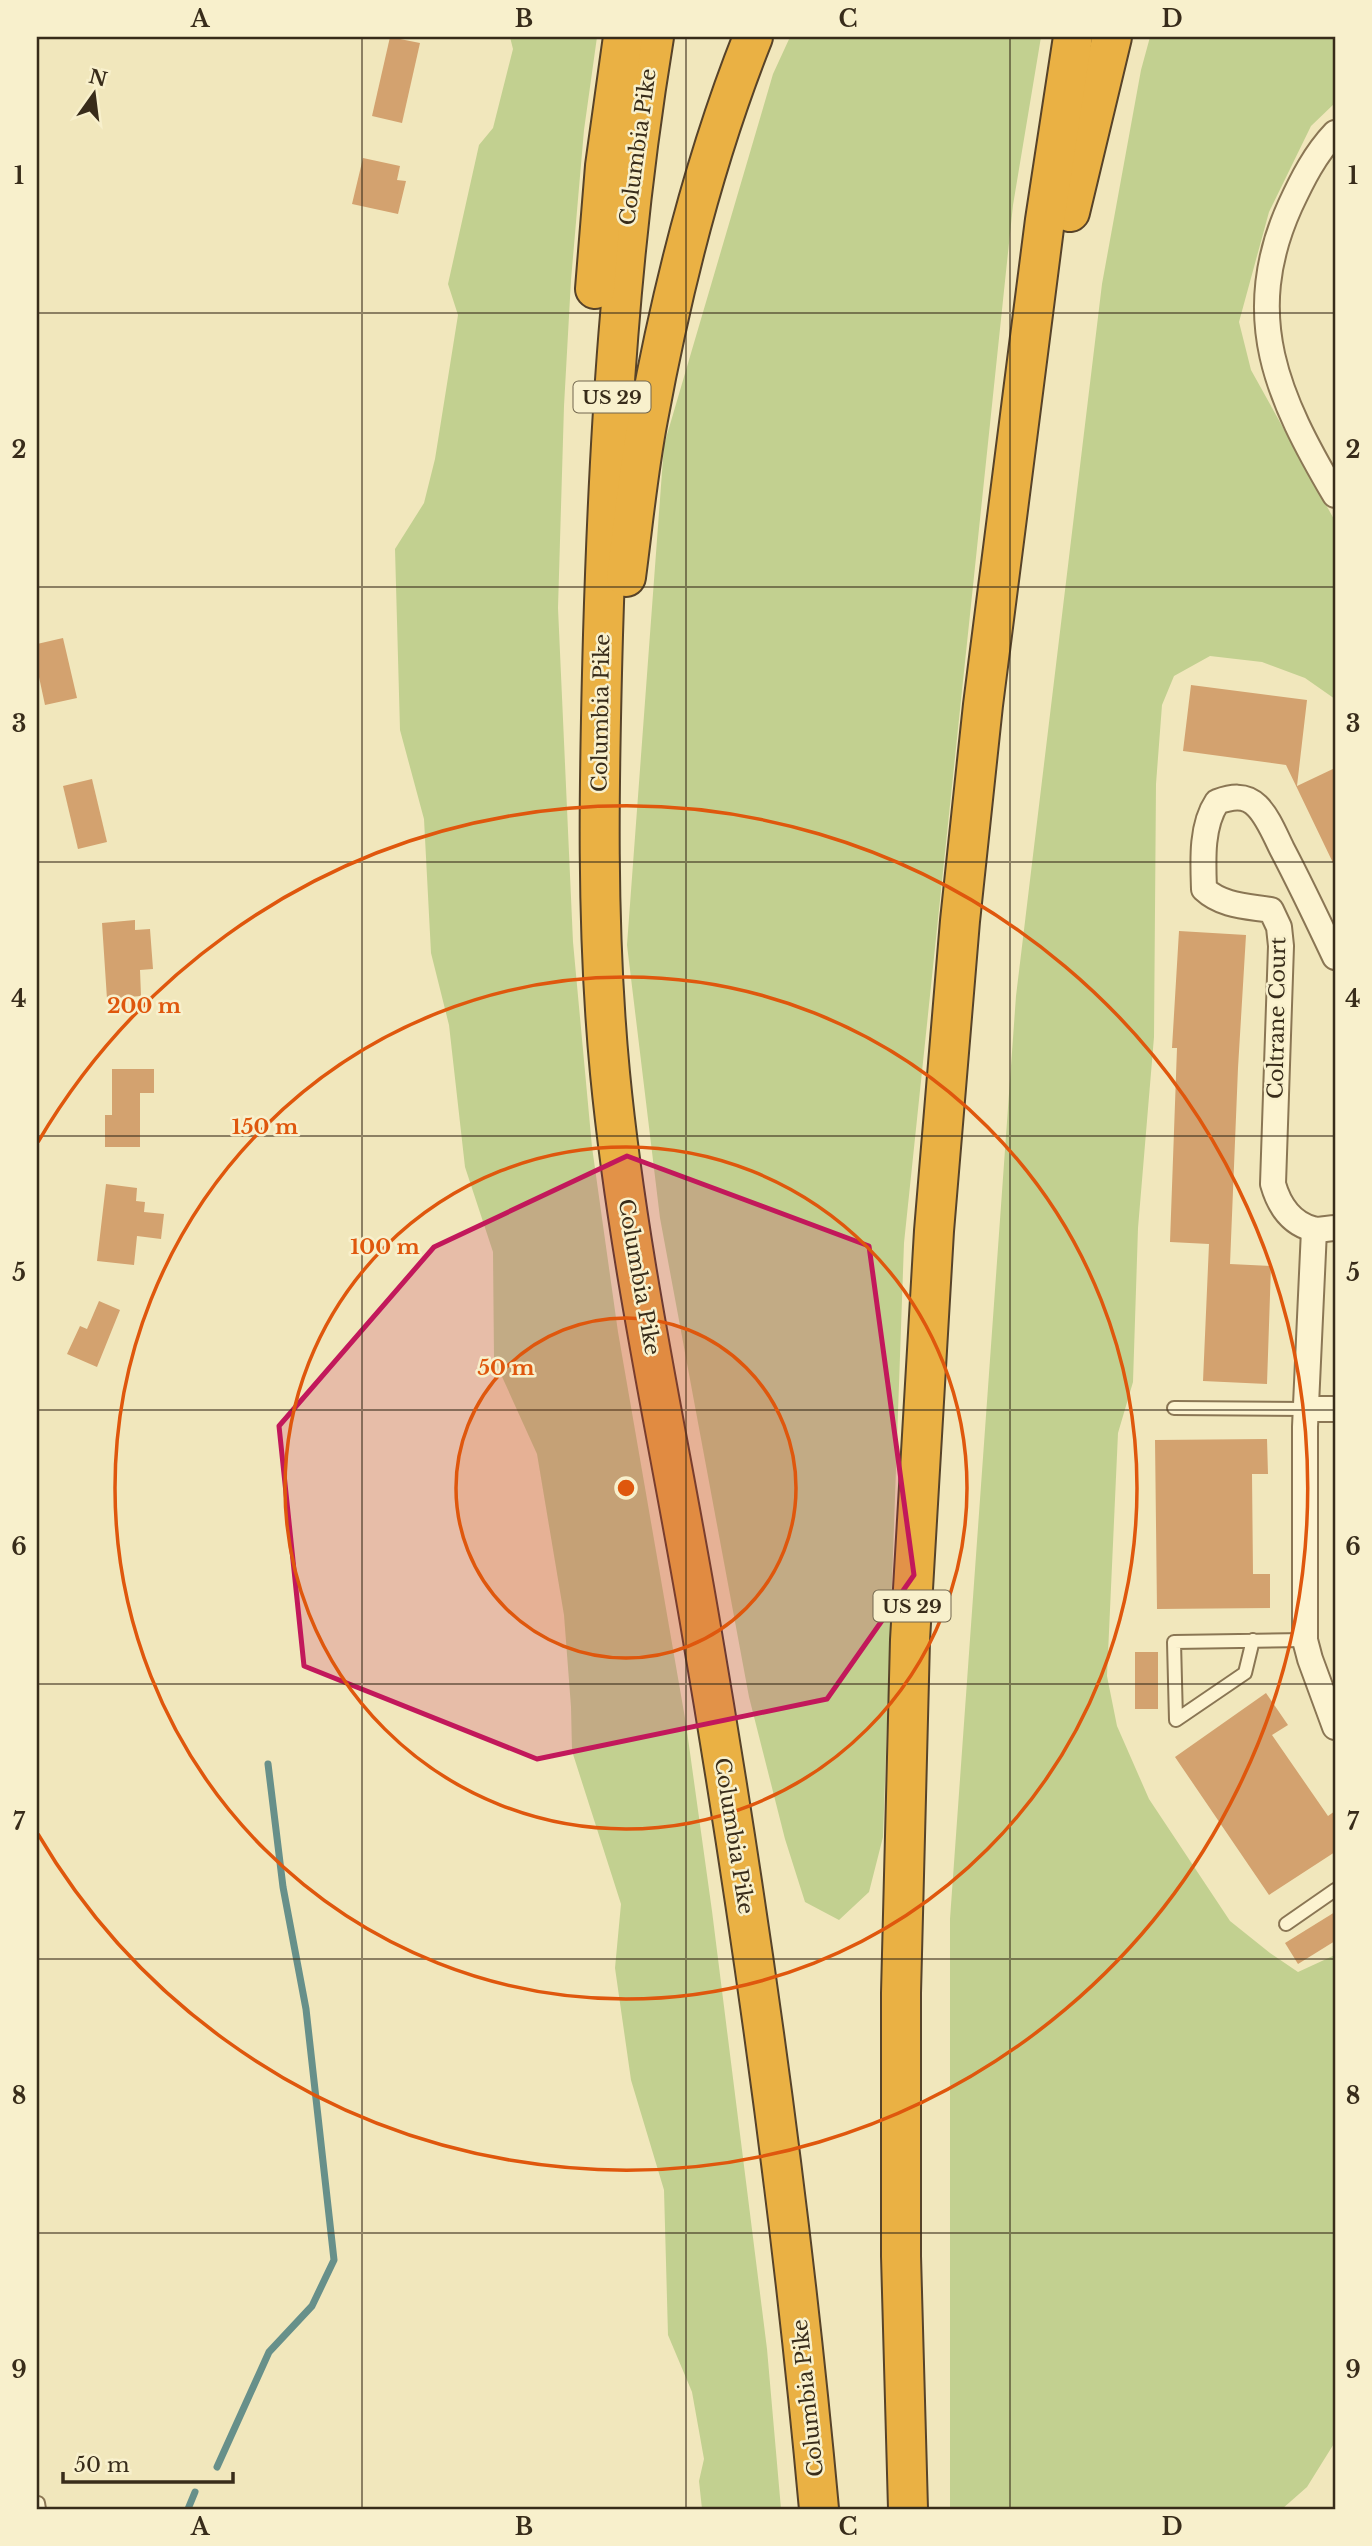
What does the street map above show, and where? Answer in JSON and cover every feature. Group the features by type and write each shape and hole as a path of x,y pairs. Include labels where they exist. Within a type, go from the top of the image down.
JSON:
{"highway":[{"path":"599,907 585,759 582,509 585,417 605,166 623,37"},
{"name":"Columbia Pike","path":"653,37 633,172 610,419 600,759 599,907 610,1071 626,1205 702,1632 758,1988 792,2255 820,2509"},
{"path":"600,759 647,422 671,302 701,189 737,77 753,37"},
{"name":"US 29","path":"908,2509 901,2256 901,1993 911,1626 934,1231 960,920 983,705 1045,220 1073,37"},
{"path":"1019,432 1112,37"}],"street":[{"path":"1335,133 1300,183 1281,226 1268,274 1266,320 1273,365 1287,407 1335,495"},
{"name":"Coltrane Court","path":"1333,1716 1305,1640 1306,1409 1325,1229 1291,1218 1278,1202 1273,1184 1281,946 1279,927 1271,910 1221,901 1204,889 1203,862 1208,822 1217,803 1229,797 1243,798 1256,805 1266,818 1335,957"},
{"path":"1271,910 1306,894"},
{"path":"1306,1409 1335,1409"}],"lane":[{"path":"1174,1408 1306,1409"},
{"path":"1253,1640 1245,1673 1176,1720 1174,1642 1253,1640 1305,1640"},
{"path":"1286,1924 1335,1890"}],"highlighted area":[{"path":"627,1156 869,1246 914,1575 827,1699 537,1759 304,1666 279,1426 434,1247"}],"green space":[{"path":"510,37 597,37 584,130 571,280 558,608 573,942 592,1147 618,1332 686,1724 712,1911 767,2349 781,2509 702,2509 699,2481 704,2459 692,2392 668,2335 664,2190 631,2080 615,1968 621,1904 572,1751 564,1615 537,1454 494,1359 493,1252 465,1167 449,1025 431,953 424,819 400,730 395,549 424,503 435,459 458,315 448,284 479,145 493,128 513,49"},
{"path":"790,37 1041,37 1013,205 904,1243 883,1837 869,1892 839,1920 805,1902 785,1839 749,1697 660,1218 627,945 664,445 773,74"},
{"path":"1150,37 1335,37 1335,103 1311,126 1269,212 1239,322 1251,370 1335,521 1335,699 1305,678 1262,662 1210,656 1174,676 1162,705 1156,784 1154,1037 1138,1228 1133,1382 1118,1433 1107,1676 1117,1726 1149,1799 1230,1921 1298,1972 1335,1955 1335,2442 1307,2487 1282,2509 950,2509 950,1919 1016,996 1102,284 1141,70"}],"building":[{"path":"390,37 420,43 402,123 372,116"},
{"path":"363,158 400,166 397,180 406,181 398,214 352,204"},
{"path":"63,638 77,698 45,705 39,677 37,678 37,644"},
{"path":"1191,685 1307,700 1297,786 1335,768 1335,867 1286,765 1183,751"},
{"path":"92,779 107,842 78,849 63,786"},
{"path":"135,920 135,930 150,929 153,969 140,970 141,996 107,999 102,923"},
{"path":"1179,931 1246,935 1230,1264 1271,1266 1267,1384 1203,1381 1209,1244 1170,1242 1177,1048 1172,1048"},
{"path":"112,1069 154,1069 154,1093 140,1093 140,1147 105,1147 105,1115 112,1115"},
{"path":"106,1184 137,1188 136,1201 145,1202 144,1212 164,1214 161,1239 137,1236 134,1265 97,1261"},
{"path":"99,1301 120,1310 97,1367 67,1354 80,1326 87,1329"},
{"path":"1267,1439 1268,1474 1252,1474 1253,1574 1270,1574 1270,1608 1157,1609 1155,1440"},
{"path":"1135,1652 1158,1652 1158,1709 1135,1709"},
{"path":"1266,1693 1288,1725 1272,1735 1328,1816 1335,1811 1335,1852 1269,1895 1175,1757"},
{"path":"1335,1912 1335,1941 1298,1964 1285,1943"}],"waterway":[{"path":"217,2467 269,2352 312,2306 334,2260 306,2009 283,1887 268,1764"},
{"path":"188,2509 195,2492"}]}
